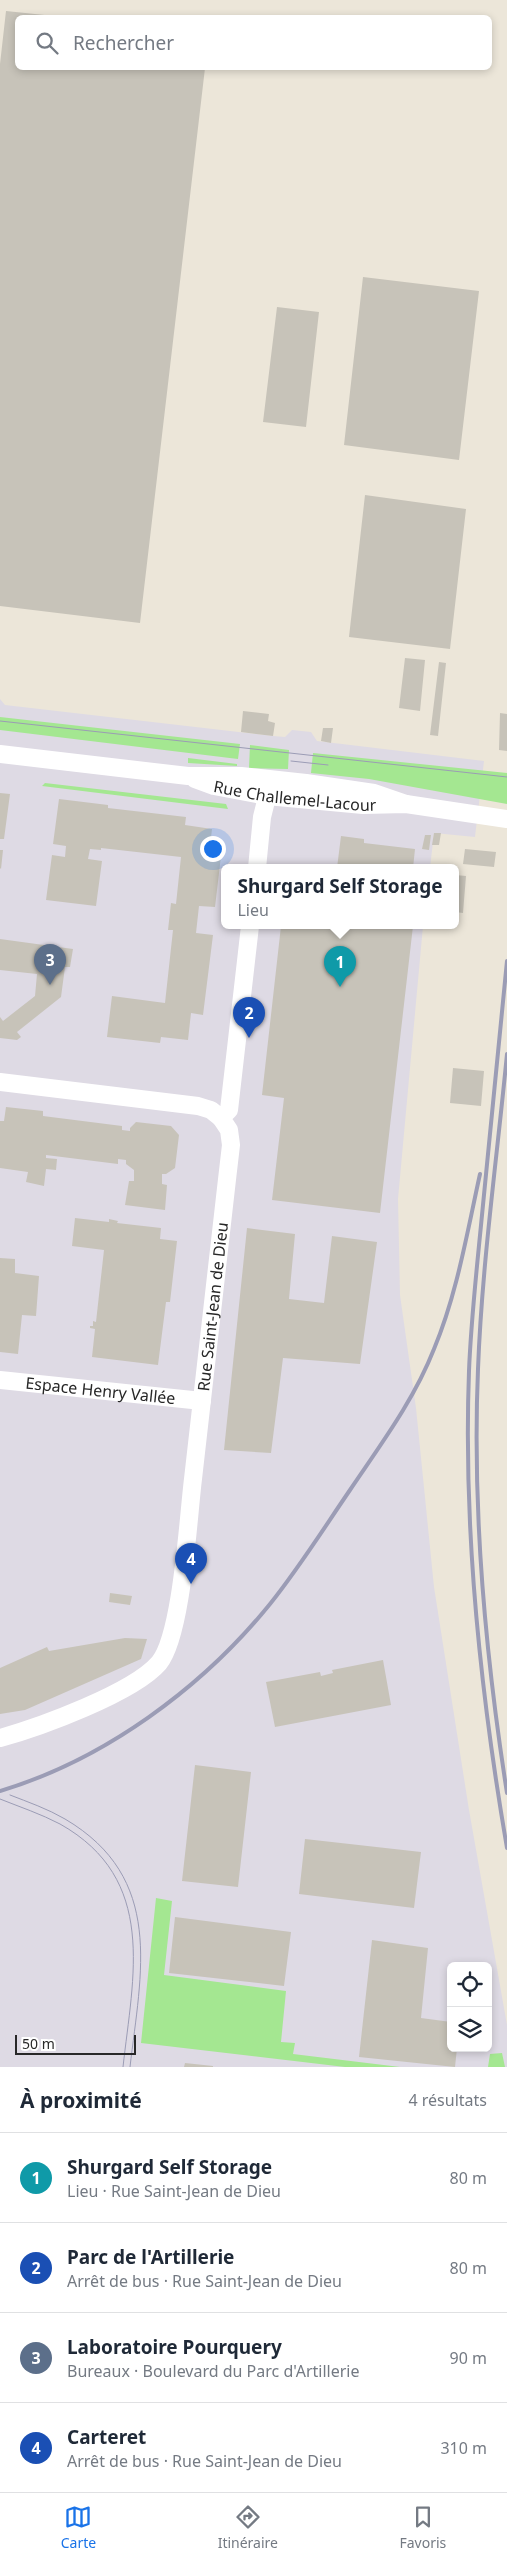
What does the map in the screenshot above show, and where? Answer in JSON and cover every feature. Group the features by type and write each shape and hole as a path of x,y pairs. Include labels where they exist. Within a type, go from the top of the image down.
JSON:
{"street":[{"name":"Rue Challemel-Lacour","path":"0,754 188,776 215,775 270,788 374,792 406,804 507,819"},
{"path":"258,864 270,788"},
{"path":"0,1082 198,1106 211,1110 221,1118 229,1110 250,929"},
{"name":"Rue Saint-Jean de Dieu","path":"0,1738 33,1728 116,1693 138,1681 160,1662 172,1638 202,1401 231,1145 229,1130 221,1118"},
{"name":"Espace Henry Vallée","path":"0,1380 202,1401"}],"shaded area":[{"path":"0,699 5,705 273,736 285,737 292,730 311,732 317,741 484,761 475,837 434,833 430,864 221,864 221,929 423,929 398,1199 400,1295 416,1408 434,1587 469,1810 507,2025 507,2067 0,2067"}],"green space":[{"path":"0,717 240,744 238,759 0,730"},
{"path":"250,745 289,750 288,769 249,768"},
{"path":"313,753 507,773 507,804 369,779 311,773"},
{"path":"188,758 237,764 237,766 188,763"},
{"path":"45,783 226,804 228,809 42,786"},
{"path":"156,1898 172,1901 164,1975 286,1991 281,2042 295,2043 293,2054 400,2067 345,2067 141,2043"},
{"path":"502,2053 505,2067 488,2067 490,2054"}],"building":[{"path":"6,11 44,15 15,15 15,70 205,70 140,623 0,606 0,64"},
{"path":"363,277 479,291 459,460 344,445"},
{"path":"277,307 319,312 306,427 263,422"},
{"path":"365,495 466,509 450,649 349,637"},
{"path":"405,658 425,660 420,711 399,708"},
{"path":"439,662 446,663 438,736 430,735"},
{"path":"243,711 269,714 268,721 275,723 273,736 241,732"},
{"path":"500,713 507,714 507,751 499,750"},
{"path":"323,728 333,728 331,743 321,741"},
{"path":"0,793 10,794 4,839 0,839"},
{"path":"59,799 108,805 108,808 186,817 185,825 212,829 209,854 221,856 215,907 199,906 196,933 213,935 203,1015 191,1013 188,1040 161,1037 160,1043 107,1037 112,996 165,1003 173,930 168,930 171,903 176,904 181,857 101,848 101,850 90,849 88,859 102,861 96,906 46,900 52,855 65,857 66,846 53,844"},
{"path":"434,833 441,833 439,845 432,845"},
{"path":"425,835 431,835 429,850 422,849"},
{"path":"341,836 364,839 364,843 415,849 413,864 338,864"},
{"path":"465,849 496,852 494,867 463,864"},
{"path":"0,850 3,850 1,869 0,868"},
{"path":"459,875 466,876 463,913 459,912"},
{"path":"281,929 413,929 380,1213 272,1200 284,1098 262,1095"},
{"path":"0,939 73,949 70,967 65,967 61,997 17,1032 21,1037 17,1040 0,1038 0,1017 3,1021 35,996 37,974 0,970"},
{"path":"453,1068 484,1071 481,1106 450,1103"},
{"path":"6,1107 43,1111 43,1116 122,1126 122,1130 130,1131 130,1128 136,1122 171,1126 179,1135 175,1168 166,1174 162,1174 162,1184 167,1185 165,1210 125,1205 129,1181 134,1181 134,1170 126,1164 126,1160 118,1159 118,1164 46,1155 46,1158 57,1159 56,1170 46,1169 44,1186 26,1182 28,1172 0,1168 0,1121 4,1121"},
{"path":"75,1218 109,1222 109,1219 118,1221 117,1223 161,1228 160,1239 177,1241 170,1302 166,1302 158,1365 92,1357 95,1329 90,1328 90,1326 93,1326 93,1321 96,1322 104,1250 72,1246"},
{"path":"247,1228 295,1234 289,1299 324,1303 332,1236 377,1242 360,1364 283,1358 271,1453 224,1450"},
{"path":"0,1258 15,1259 15,1273 39,1276 36,1316 22,1315 18,1354 0,1352"},
{"path":"110,1593 132,1596 130,1605 109,1602"},
{"path":"125,1638 147,1639 141,1659 25,1710 0,1714 0,1668 47,1647 49,1651"},
{"path":"383,1660 391,1705 275,1727 266,1682 320,1672 321,1676 333,1673 332,1670"},
{"path":"195,1765 251,1772 238,1887 182,1881"},
{"path":"305,1839 421,1852 414,1908 299,1894"},
{"path":"175,1917 291,1932 284,1986 169,1973"},
{"path":"372,1940 428,1948 421,2018 447,2021 447,2052 457,2052 455,2067 359,2057"},
{"path":"185,2063 213,2066 213,2067 184,2067"}],"tram line":[{"path":"0,721 507,777"},
{"path":"291,761 328,765"},
{"path":"10,1795 58,1815 97,1843 119,1869 132,1898 139,1930 141,1962 139,1996 130,2067"},
{"path":"0,1799 60,1824 91,1846 113,1872 126,1901 132,1932 131,1998 123,2067"}],"railway":[{"path":"507,961 473,1312 469,1371 468,1431 471,1551 476,1611 489,1730 507,1848"},
{"path":"507,1054 483,1290 477,1422 477,1475 482,1582 492,1688 507,1793"},
{"path":"0,1791 39,1778 76,1761 148,1717 182,1692 214,1664 243,1635 281,1590 385,1439 407,1404 426,1368 449,1307 466,1241 480,1174"}],"place":[{"name":"Laboratoire Pourquery","path":"50,985"},
{"name":"Shurgard Self Storage","path":"340,987"},
{"name":"Parc de l'Artillerie","path":"249,1038"},
{"name":"Carteret","path":"191,1584"}]}
